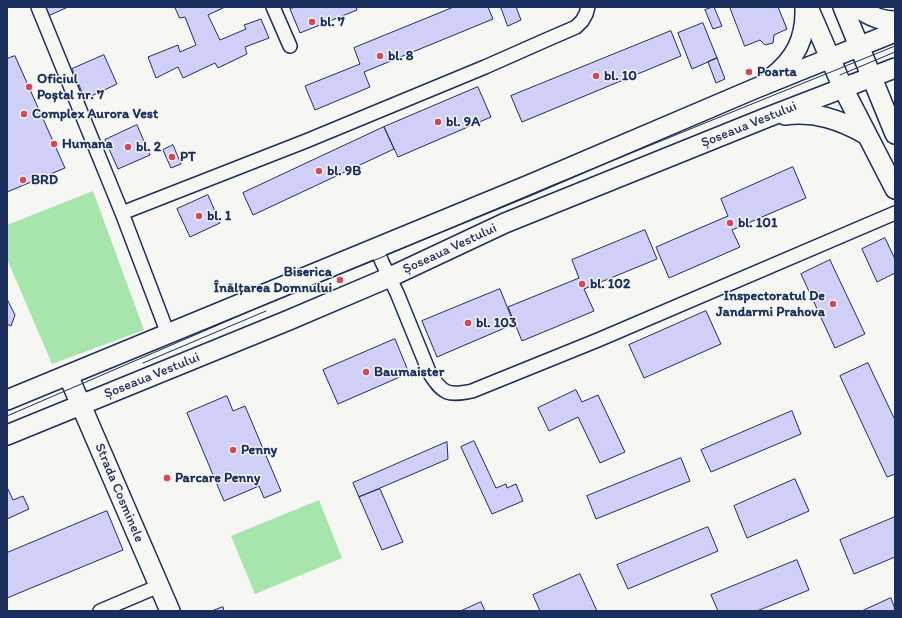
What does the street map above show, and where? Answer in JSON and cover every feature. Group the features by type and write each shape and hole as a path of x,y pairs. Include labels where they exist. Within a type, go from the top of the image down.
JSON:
{"main road":[{"path":"807,7 843,88 895,189"},
{"path":"757,88 780,71 796,52 803,35 807,7"},
{"path":"843,7 895,134"},
{"path":"857,7 872,16 895,21"},
{"name":"Șoseaua Vestului","path":"7,400 895,32"},
{"name":"Șoseaua Vestului","path":"7,435 289,320 390,277 506,223 768,117 895,68"},
{"path":"768,117 795,114 822,116 853,127 867,135"},
{"name":"Strada Cosminele","path":"68,375 170,611"}],"street":[{"path":"38,7 122,213 168,334"},
{"path":"273,7 290,46"},
{"path":"122,213 306,141 485,67 576,26 582,21 588,7"},
{"path":"376,247 397,293 430,374 438,386 451,394 472,391 598,340 895,213"},
{"path":"100,611 159,586"}],"green space":[{"path":"93,191 144,330 52,364 7,259 7,225"},
{"path":"319,500 342,558 255,594 231,536"}],"building":[{"path":"44,7 68,7 48,16"},
{"path":"175,7 225,7 208,15 220,40 246,29 244,25 261,19 269,38 245,47 247,54 218,68 215,63 183,78 178,67 156,78 148,57 178,45 180,52 196,45 185,17 180,18"},
{"name":"bl. 7","path":"296,7 356,7 357,10 300,33 290,9"},
{"name":"bl. 8","path":"454,7 488,7 493,19 364,72 370,87 315,110 305,86 360,64 354,48"},
{"path":"501,7 516,7 521,20 508,26"},
{"path":"714,7 722,26 713,29 705,10"},
{"path":"730,7 778,7 787,29 774,35 773,43 765,45 760,40 745,46"},
{"path":"703,23 717,58 692,69 678,33"},
{"name":"bl. 10","path":"671,31 681,56 522,122 511,96"},
{"path":"104,55 117,84 85,99 72,69"},
{"name":"Complex Aurora Vest","path":"15,56 65,168 7,192 7,59"},
{"path":"717,58 725,79 716,83 708,62"},
{"name":"bl. 9A","path":"478,87 491,117 398,157 384,127"},
{"name":"bl. 2","path":"137,125 150,155 118,169 105,140"},
{"name":"bl. 9B","path":"384,127 394,149 253,215 243,193"},
{"name":"PT","path":"173,145 181,164 171,168 163,150"},
{"name":"bl. 101","path":"793,167 806,198 732,230 740,247 669,278 656,247 728,216 721,199"},
{"name":"bl. 1","path":"208,195 220,223 190,237 177,209"},
{"name":"bl. 102","path":"645,230 657,259 584,289 594,311 522,341 508,307 579,278 572,260"},
{"path":"885,238 895,259 895,273 877,282 862,249"},
{"name":"Inspectoratul De Jandarmi Prahova","path":"830,260 865,334 835,348 801,274"},
{"name":"bl. 103","path":"500,289 514,324 437,357 422,321"},
{"path":"7,299 15,315 11,326 7,324"},
{"path":"706,311 721,344 644,378 629,345"},
{"name":"Baumaister","path":"395,339 409,373 338,404 323,370"},
{"path":"868,363 895,420 895,474 887,477 840,376"},
{"path":"576,390 582,402 598,395 625,452 600,463 578,417 549,431 538,408"},
{"name":"Penny","path":"227,396 233,411 245,406 281,491 264,498 259,486 224,501 187,413"},
{"path":"792,411 801,434 711,472 701,450"},
{"path":"474,441 496,488 506,484 507,488 516,484 523,501 492,514 461,447"},
{"path":"447,442 448,459 359,497 353,483"},
{"path":"681,458 690,481 596,519 587,496"},
{"path":"795,479 809,511 747,538 734,506"},
{"path":"7,487 13,500 23,496 29,509 7,519"},
{"path":"380,489 403,542 382,550 359,497"},
{"path":"107,511 123,550 7,598 7,553"},
{"path":"895,517 895,557 854,574 840,540"},
{"path":"708,527 718,551 628,589 617,565"},
{"path":"797,560 809,590 757,611 718,611 711,595"},
{"path":"580,574 597,611 540,611 533,595"},
{"path":"891,598 895,611 862,611"},
{"path":"481,602 485,611 461,611"},
{"path":"223,607 224,611 212,611"}],"tram line":[{"path":"7,416 269,303 553,185 895,46"},
{"path":"840,75 895,52"},
{"path":"143,363 266,311"}],"place":[{"name":"bl. 7","path":"312,22"},
{"name":"bl. 8","path":"380,56"},
{"name":"Poarta","path":"749,72"},
{"name":"bl. 10","path":"596,76"},
{"name":"Oficiul Poștal nr. 7","path":"29,87"},
{"name":"Complex Aurora Vest","path":"24,114"},
{"name":"bl. 9A","path":"438,122"},
{"name":"Humana","path":"54,144"},
{"name":"bl. 2","path":"128,147"},
{"name":"PT","path":"172,157"},
{"name":"bl. 9B","path":"319,171"},
{"name":"BRD","path":"23,180"},
{"name":"bl. 1","path":"199,216"},
{"name":"bl. 101","path":"730,223"},
{"name":"Biserica Înălțarea Domnului","path":"340,280"},
{"name":"bl. 102","path":"582,284"},
{"name":"Inspectoratul De Jandarmi Prahova","path":"833,304"},
{"name":"bl. 103","path":"468,323"},
{"name":"Baumaister","path":"366,372"},
{"name":"Penny","path":"233,450"},
{"name":"Parcare Penny","path":"167,478"}]}
